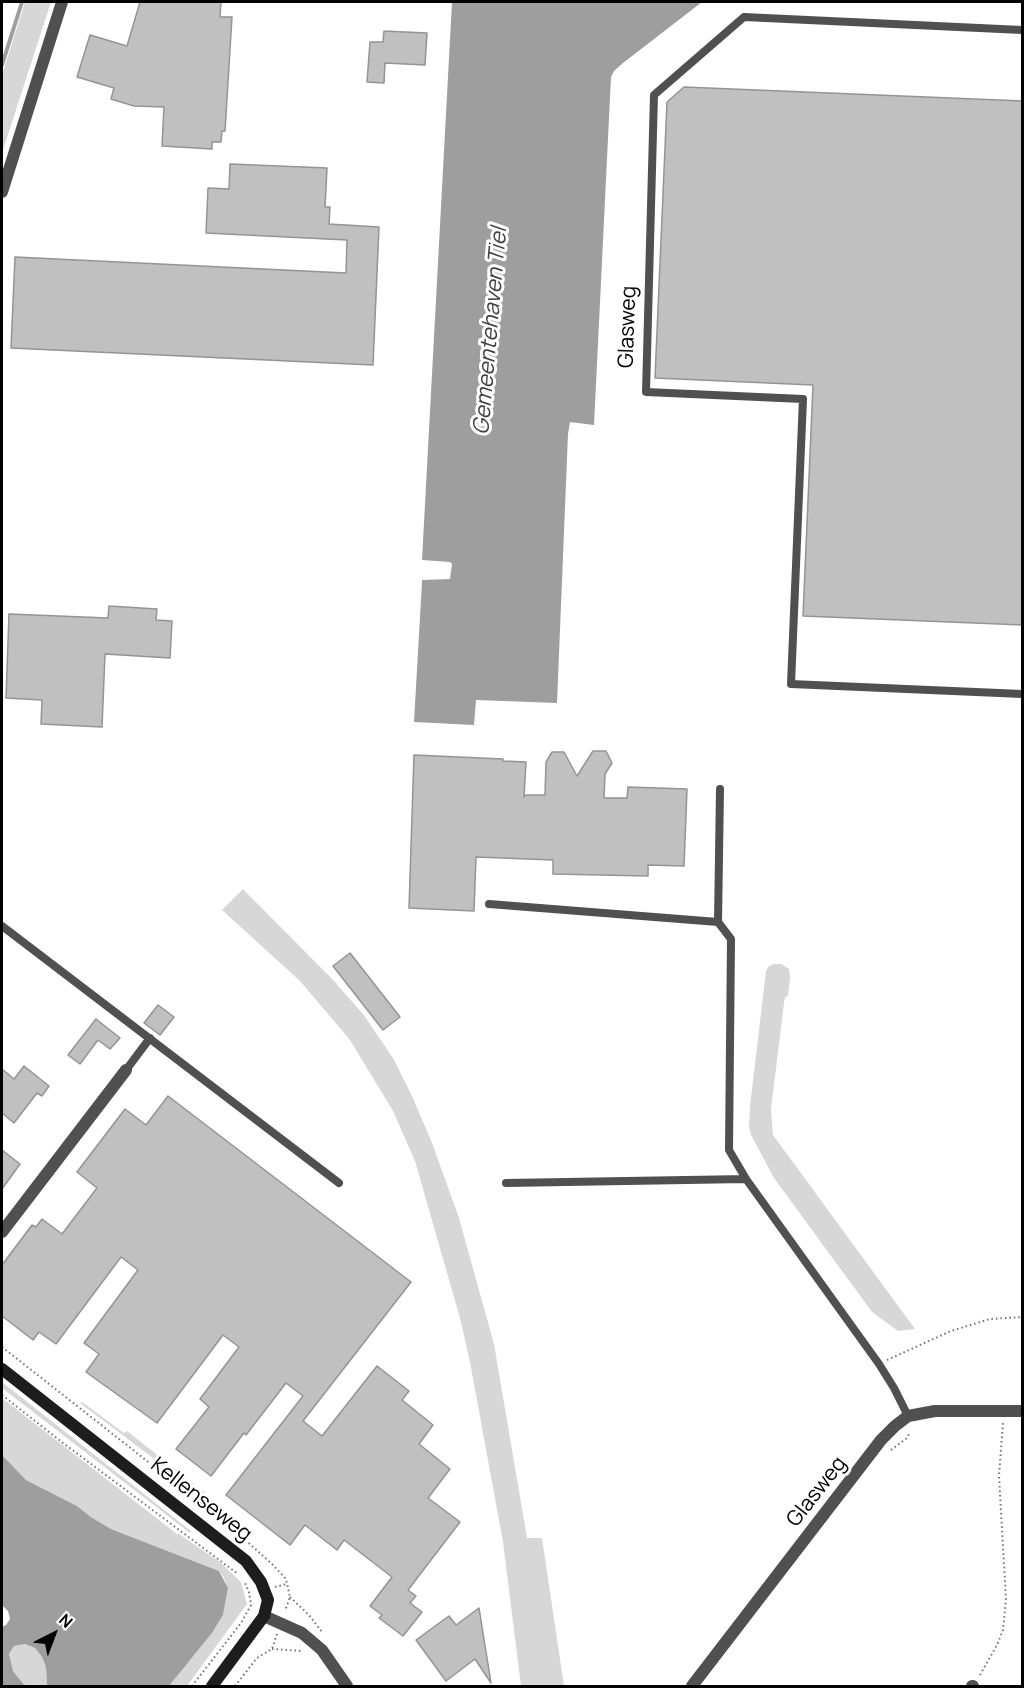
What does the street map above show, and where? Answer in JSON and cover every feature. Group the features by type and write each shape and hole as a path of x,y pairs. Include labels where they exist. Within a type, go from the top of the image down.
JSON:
{"main road":[{"name":"Kellenseweg","path":"2,1369 246,1561 261,1582 268,1600 264,1616"},
{"path":"212,1686 264,1616"}],"street":[{"path":"2,192 62,2"},
{"path":"2,1233 126,1070"},
{"path":"908,1416 935,1411 1023,1411"},
{"name":"Glasweg","path":"692,1686 881,1440 908,1416"},
{"path":"264,1616 302,1633 322,1650 347,1686"}],"lane":[{"name":"Glasweg","path":"1023,30 744,16 654,95 645,392 803,399 791,684 1023,694"},
{"path":"720,789 718,922 731,939 729,1150 746,1179 879,1364 908,1416"},
{"path":"489,904 718,922"},
{"path":"2,926 339,1183"},
{"path":"126,1070 150,1038"},
{"path":"506,1183 746,1179"}],"path":[{"path":"879,1364 951,1331 990,1319 1023,1317"},
{"name":"Kellenseweg","path":"2,1395 242,1577 249,1592 251,1605 241,1623 192,1686"},
{"path":"972,1686 997,1645 1003,1630 1006,1599 999,1452 1004,1411"},
{"path":"272,1649 301,1650 309,1655"}],"shaded area":[{"path":"25,2 51,2 2,153 2,75"},
{"path":"243,889 334,981 363,1014 393,1058 432,1143 459,1218 494,1344 527,1538 542,1538 564,1686 521,1686 503,1542 470,1362 460,1318 415,1161 393,1111 350,1040 300,981 222,910"},
{"path":"774,964 781,964 789,969 790,978 788,996 785,997 784,1003 771,1109 773,1135 915,1329 898,1331 872,1312 774,1178 751,1135 750,1106 766,971"},
{"path":"2,1382 191,1531 190,1533 2,1388"},
{"path":"2,1398 177,1534 220,1562 241,1582 247,1604 187,1686 169,1686 212,1633 223,1615 228,1588 223,1576 219,1571 111,1529 77,1506 26,1480 2,1455"},
{"path":"82,1402 124,1433 127,1431 208,1495 206,1498 80,1403"},
{"path":"25,1644 35,1648 42,1657 46,1667 47,1686 25,1686 13,1671 9,1654 14,1646"}],"water":[{"name":"Gemeentehaven Tiel","path":"452,2 702,2 623,63 611,77 594,425 570,422 568,434 557,703 476,700 474,725 414,722 422,580 450,579 452,564 422,560"},
{"path":"2,1455 26,1480 77,1506 111,1529 219,1571 228,1588 223,1615 212,1633 169,1686 47,1686 46,1667 42,1657 35,1648 25,1644 14,1646 9,1654 13,1671 25,1686 2,1686 2,1627 10,1619 8,1611 2,1605"}],"building":[{"path":"140,2 221,2 220,17 232,17 225,131 222,131 221,142 212,142 212,149 162,146 164,107 134,106 111,99 114,88 77,77 90,35 127,46"},
{"path":"384,31 427,33 425,65 385,63 384,83 367,82 370,42 383,42"},
{"path":"684,87 1023,101 1023,625 803,616 813,385 655,378 667,102"},
{"path":"230,164 327,168 325,207 330,207 329,224 379,227 373,365 11,348 15,257 346,273 347,240 206,233 208,188 229,189"},
{"path":"109,606 157,609 156,620 172,621 170,658 105,654 102,727 41,724 42,700 6,698 9,614 108,618"},
{"path":"593,751 606,751 612,763 605,774 604,798 627,798 628,787 687,789 684,866 648,865 648,876 553,874 553,860 476,857 474,911 409,908 414,755 526,762 524,797 526,795 545,795 546,762 552,752 564,752 577,776"},
{"path":"350,953 400,1017 383,1030 333,966"},
{"path":"158,1005 174,1017 160,1035 144,1023"},
{"path":"96,1019 120,1038 110,1049 98,1040 80,1064 68,1055"},
{"path":"24,1066 49,1086 42,1096 37,1093 14,1123 2,1113 2,1069 14,1079"},
{"path":"168,1096 411,1282 303,1421 322,1436 377,1366 409,1391 402,1400 433,1425 419,1444 450,1469 428,1498 460,1522 408,1590 416,1596 410,1603 422,1612 403,1636 379,1618 382,1615 370,1606 392,1577 344,1540 337,1550 305,1525 290,1545 226,1495 303,1396 286,1383 211,1476 176,1449 209,1407 200,1399 239,1347 223,1335 157,1423 86,1372 99,1354 84,1343 138,1270 121,1257 56,1344 39,1332 33,1340 2,1316 2,1265 32,1225 36,1227 42,1219 62,1234 97,1188 77,1172 125,1109 146,1125"},
{"path":"2,1150 20,1164 2,1189"},
{"path":"479,1608 491,1683 475,1659 446,1681 416,1640 449,1616 456,1625"}],"waterway":[{"path":"2,65 22,2"}]}
